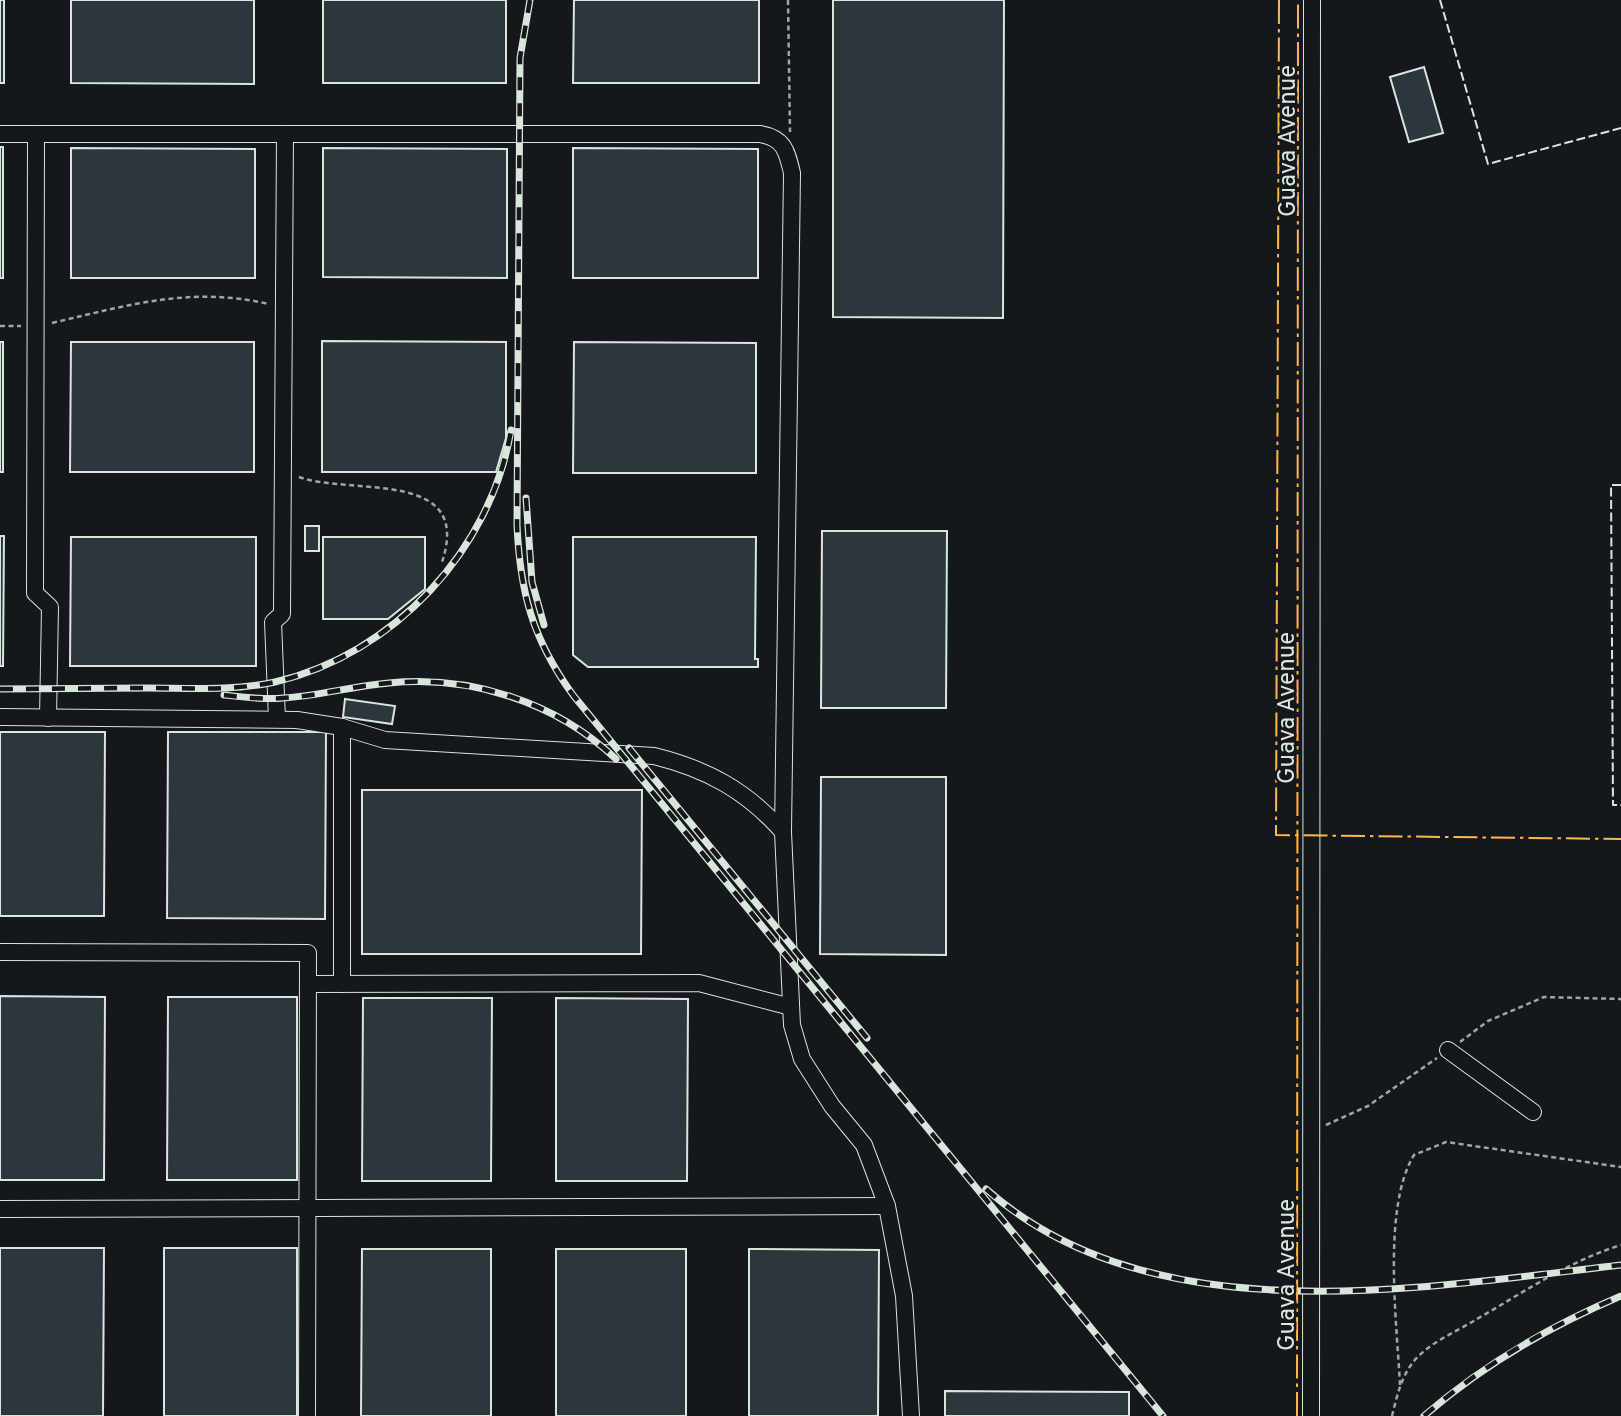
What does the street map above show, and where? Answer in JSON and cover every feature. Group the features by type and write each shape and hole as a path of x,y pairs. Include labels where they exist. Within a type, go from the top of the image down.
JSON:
{"street":[{"name":"Guava Avenue","path":"1311,1416 1312,0"},
{"path":"0,134 760,134 774,136 783,143 792,173 783,832 792,1025 802,1059 832,1106 864,1145 887,1206 904,1296 911,1416"},
{"path":"36,134 35,593 50,607 48,718"},
{"path":"277,719 273,622 282,614 285,134"},
{"path":"0,717 277,719 342,727 386,740 634,754 687,764 724,780 762,808 783,832"},
{"path":"342,727 342,984"},
{"path":"0,952 308,953 307,1416"},
{"path":"308,984 699,983 791,1007"},
{"path":"1448,1051 1532,1112"},
{"path":"0,1209 887,1206"}],"path":[{"path":"788,0 792,99 789,156"},
{"path":"0,326 35,326 172,296 213,296 284,307"},
{"path":"283,471 316,483 403,489 424,498 438,510 447,528 448,544 441,565"},
{"path":"1400,1385 1395,1216 1400,1187 1414,1155 1446,1142 1621,1167"},
{"path":"1392,1416 1400,1385 1414,1361 1436,1343 1555,1273 1597,1252 1621,1245"}],"building":[{"path":"0,0 4,0 4,83 0,83"},
{"path":"71,0 254,0 254,84 71,83"},
{"path":"323,0 506,0 506,83 323,83"},
{"path":"574,0 759,0 759,83 573,83"},
{"path":"833,0 1004,0 1003,318 833,317"},
{"path":"1424,67 1443,133 1409,142 1390,77"},
{"path":"0,147 3,147 3,278 0,278"},
{"path":"71,148 255,149 255,278 71,278"},
{"path":"323,148 507,149 507,278 323,277"},
{"path":"573,148 758,149 758,278 573,278"},
{"path":"322,341 506,342 506,438 496,472 322,472"},
{"path":"0,342 3,342 3,472 0,472"},
{"path":"71,342 254,342 254,472 70,472"},
{"path":"574,342 756,343 756,473 573,473"},
{"path":"305,526 319,526 319,551 305,551"},
{"path":"822,531 947,531 946,708 821,708"},
{"path":"0,536 4,536 3,666 0,666"},
{"path":"71,537 256,537 256,666 70,666"},
{"path":"323,537 425,537 425,589 388,619 323,619"},
{"path":"573,537 756,537 755,659 758,659 758,667 588,667 573,655"},
{"path":"345,699 395,706 392,724 343,717"},
{"path":"0,732 105,732 104,916 0,916"},
{"path":"168,732 326,732 325,919 167,918"},
{"path":"821,777 946,777 946,955 820,954"},
{"path":"362,790 642,790 641,954 362,954"},
{"path":"0,996 105,997 104,1180 0,1180"},
{"path":"168,997 297,997 297,1180 167,1180"},
{"path":"363,998 492,998 491,1181 362,1181"},
{"path":"556,998 688,999 687,1181 556,1181"},
{"path":"0,1248 104,1248 103,1416 0,1416"},
{"path":"164,1248 297,1248 297,1416 164,1416"},
{"path":"362,1249 491,1249 491,1416 361,1416"},
{"path":"556,1249 686,1249 686,1416 556,1416"},
{"path":"749,1249 879,1250 878,1416 749,1416"},
{"path":"945,1391 1129,1392 1129,1416 945,1416"}],"railway":[{"path":"530,0 520,58 517,525 525,594 538,635 573,695 1163,1416"},
{"path":"0,689 243,687 275,682 318,668 359,648 397,622 430,590 459,555 482,516 500,474 511,430"},
{"path":"526,498 532,582 544,625"},
{"path":"224,695 276,699 389,683 451,683 511,697 539,708 567,722 616,759"},
{"path":"629,748 867,1038"},
{"path":"986,1189 1053,1235 1127,1266 1207,1284 1290,1291 1375,1290 1460,1284 1621,1265"},
{"path":"1424,1416 1493,1363 1542,1334 1621,1296"}],"fence":[{"path":"1440,0 1488,164 1621,128"},
{"path":"1621,485 1611,485 1613,805 1621,805"}],"power":[{"path":"1279,0 1276,835 1621,839"},
{"path":"1297,1416 1298,0"}]}
